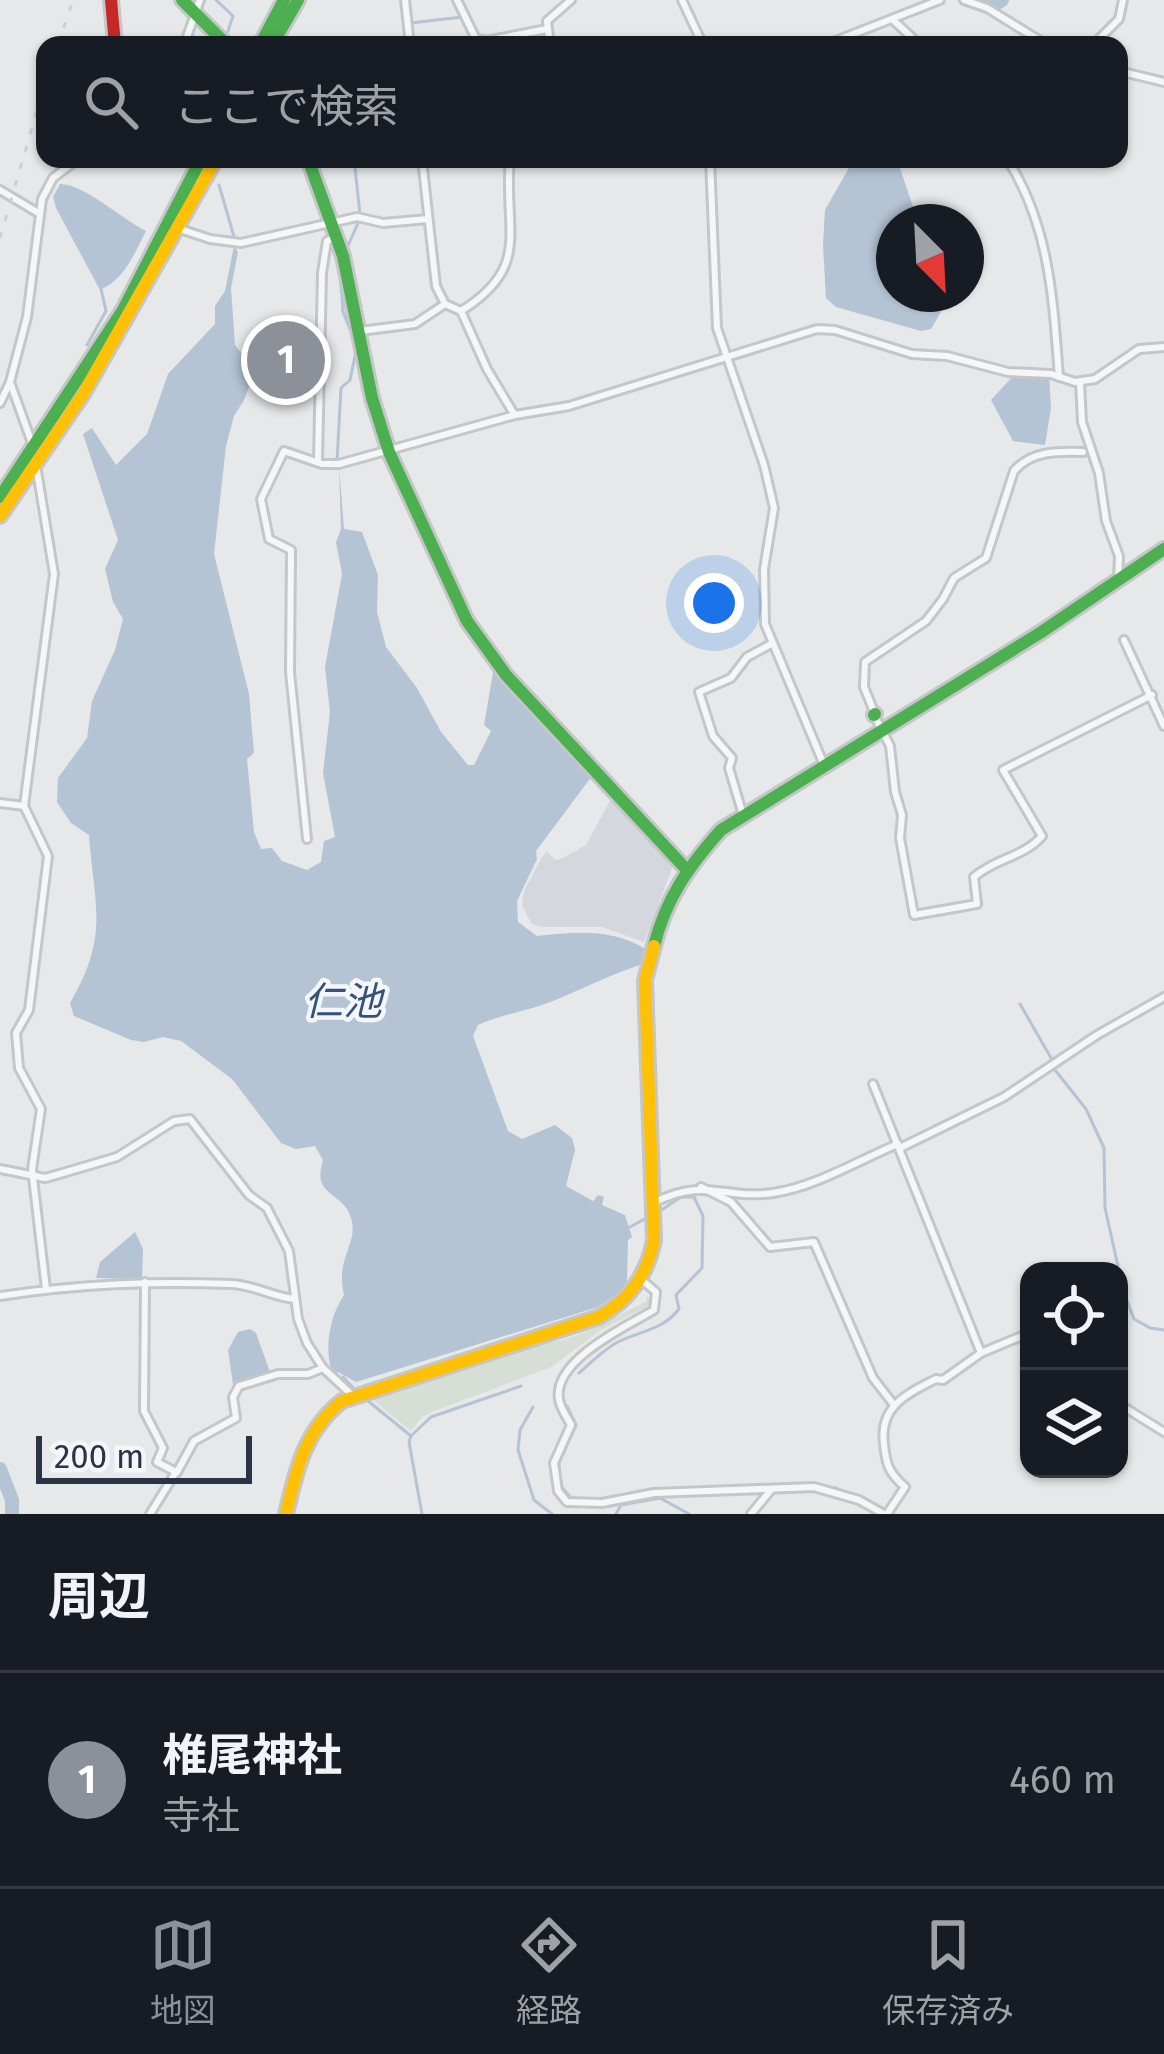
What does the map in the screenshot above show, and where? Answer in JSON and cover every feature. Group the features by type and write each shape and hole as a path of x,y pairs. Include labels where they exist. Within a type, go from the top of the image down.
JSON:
{"main road":[{"path":"112,0 115,36"},
{"path":"182,0 197,6 220,36"},
{"path":"265,36 284,0"},
{"path":"277,36 298,0"},
{"path":"0,497 123,310 196,168"},
{"path":"0,516 94,374 211,168"},
{"path":"311,168 337,237 372,398 389,452 466,620 482,645 686,869"},
{"path":"286,1514 297,1466 312,1430 331,1406 599,1317 623,1303 642,1280 651,1256 653,1211 645,980 662,913 686,869 721,830 824,765 876,719 1118,582 1164,549"}],"street":[{"path":"405,0 409,36"},
{"path":"457,0 473,36"},
{"path":"548,36 547,22 571,0"},
{"path":"682,0 699,36"},
{"path":"847,36 940,0"},
{"path":"964,0 987,8 1032,36"},
{"path":"1102,36 1119,19 1123,0"},
{"path":"187,36 197,6"},
{"path":"891,18 910,36"},
{"path":"511,36 547,29"},
{"path":"1128,73 1164,82"},
{"path":"0,403 10,382 33,286 46,188 68,168"},
{"path":"423,168 436,286 445,304 461,311 514,415"},
{"path":"461,311 498,284 509,255 509,168"},
{"path":"710,168 717,328 774,508 763,602 771,644 824,765"},
{"path":"1012,168 1029,196 1048,259 1059,377"},
{"path":"0,190 40,214"},
{"path":"178,228 236,243 357,217 383,223 428,219"},
{"path":"318,460 322,273 327,241 337,237"},
{"path":"359,331 415,324 445,304"},
{"path":"307,839 290,672 291,550 269,539 261,499 284,451 337,464 514,415 568,406 797,334 835,330 912,354 1080,382 1105,374 1139,349 1164,346"},
{"path":"10,382 34,448 54,574 23,806 48,856 29,1010 16,1033 19,1068 41,1109 33,1176 46,1289"},
{"path":"1080,382 1082,422 1119,556 1118,582"},
{"path":"1083,452 1056,452 1021,462 986,558 954,578 926,621 865,662 864,687 890,746 914,914 977,904 974,877 995,861 1033,846 1042,836 1003,770 1152,695"},
{"path":"1124,640 1164,726"},
{"path":"743,815 729,769 731,758 713,736 699,692 731,678 747,657 771,644"},
{"path":"0,803 23,806"},
{"path":"653,1211 677,1190 701,1187 751,1195 784,1191 899,1146 1004,1097 1164,997"},
{"path":"873,1084 981,1352"},
{"path":"0,1169 46,1178 117,1157 174,1121 190,1120 250,1195 267,1208 289,1251 301,1329 323,1368 356,1394"},
{"path":"701,1187 743,1213 770,1247 814,1242 873,1378 894,1405"},
{"path":"642,1280 656,1292 654,1310 609,1333 563,1377 560,1403 571,1425 554,1462 560,1495 567,1502 654,1493 814,1487 887,1513 904,1487 887,1469 882,1434 894,1405 936,1379 943,1380 981,1352 1020,1337"},
{"path":"0,1296 146,1282 235,1284 295,1299"},
{"path":"146,1282 144,1411 163,1448 157,1462 176,1472"},
{"path":"151,1514 194,1441 236,1418 233,1396 238,1386 323,1368"},
{"path":"1128,1410 1164,1432"},
{"path":"751,1514 770,1491"}],"shaded area":[{"path":"612,797 673,866 644,942 602,927 531,923 522,905 524,891 541,859 547,851 555,860 561,859 586,845"},
{"path":"647,1295 648,1306 601,1330 551,1367 432,1412 411,1431 369,1397 568,1338 646,1302"}],"water":[{"path":"849,168 900,168 912,204 876,204 876,312 941,312 931,329 921,331 836,307 826,298 825,210"},
{"path":"60,184 91,196 146,231 122,273 100,290 56,208 53,197"},
{"name":"仁池","path":"234,246 238,252 231,288 235,345 255,371 226,446 214,554 249,694 254,753 247,759 254,832 261,849 272,848 282,861 307,870 321,862 324,841 335,837 323,773 330,712 325,667 342,574 336,542 341,529 339,467 344,529 362,532 378,575 377,612 386,647 468,765 474,765 491,731 484,725 494,667 592,776 536,851 537,859 517,901 518,922 537,936 607,935 647,950 643,964 478,1025 473,1036 508,1131 522,1139 555,1125 572,1138 575,1150 566,1186 593,1201 598,1195 604,1197 602,1205 625,1215 632,1237 628,1240 627,1281 621,1291 598,1307 356,1382 338,1372 334,1375 328,1346 344,1295 342,1270 353,1227 347,1209 321,1181 323,1160 315,1146 296,1149 281,1143 232,1079 181,1041 163,1037 131,1040 74,1016 70,1003 91,958 96,901 89,835 71,823 57,802 58,778 87,738 92,701 123,619 113,602 105,569 118,540 83,434 92,428 116,465 147,434 168,374 215,324 215,306 225,291"},
{"path":"1014,375 1049,375 1051,408 1045,445 1013,441 991,400"},
{"path":"135,1232 143,1249 142,1279 96,1278 100,1262"},
{"path":"250,1329 256,1333 270,1372 233,1384 228,1350 238,1332"}],"waterway":[{"path":"216,0 233,16 228,31"},
{"path":"975,0 996,4 1002,0"},
{"path":"412,36 411,23 462,17"},
{"path":"355,168 360,214"},
{"path":"219,185 235,240"},
{"path":"347,248 358,223"},
{"path":"337,461 341,388 350,380 357,346 343,312 340,270"},
{"path":"87,345 106,311 101,289"},
{"path":"1020,1004 1051,1058"},
{"path":"1055,1070 1086,1109 1104,1148 1105,1208 1134,1319 1164,1330"},
{"path":"579,1373 613,1345 673,1316 679,1309 676,1295 702,1268 703,1216 694,1197 681,1197 657,1213"},
{"path":"630,1227 648,1217"},
{"path":"343,1377 355,1390"},
{"path":"412,1435 431,1417 521,1386"},
{"path":"362,1396 411,1436 422,1514"},
{"path":"559,1475 559,1462 576,1425 567,1406"},
{"path":"533,1407 520,1430 518,1450 534,1500 552,1514"},
{"path":"0,1469 12,1500 12,1514"},
{"path":"803,1484 836,1488 884,1510"},
{"path":"560,1485 572,1499 600,1500 674,1489"},
{"path":"731,1487 757,1486"},
{"path":"616,1514 621,1505 660,1498 689,1514"}],"railway":[{"path":"61,36 73,0"},
{"path":"0,238 36,114"}],"traffic: fast":[{"path":"182,0 218,36"},
{"path":"265,36 284,0"},
{"path":"277,36 298,0"},
{"path":"0,497 123,310 196,168"},
{"path":"311,168 343,256 372,398 389,452 467,621 506,675 686,869"},
{"path":"654,946 680,883 721,830 1040,633 1164,549"}],"traffic: slow":[{"path":"0,516 83,394 211,168"},
{"path":"286,1514 311,1438 342,1401 599,1317 636,1285 654,1240 645,980 654,946"}],"traffic: jam":[{"path":"111,0 114,36"}],"place":[{"name":"椎尾神社","path":"286,360"}]}
